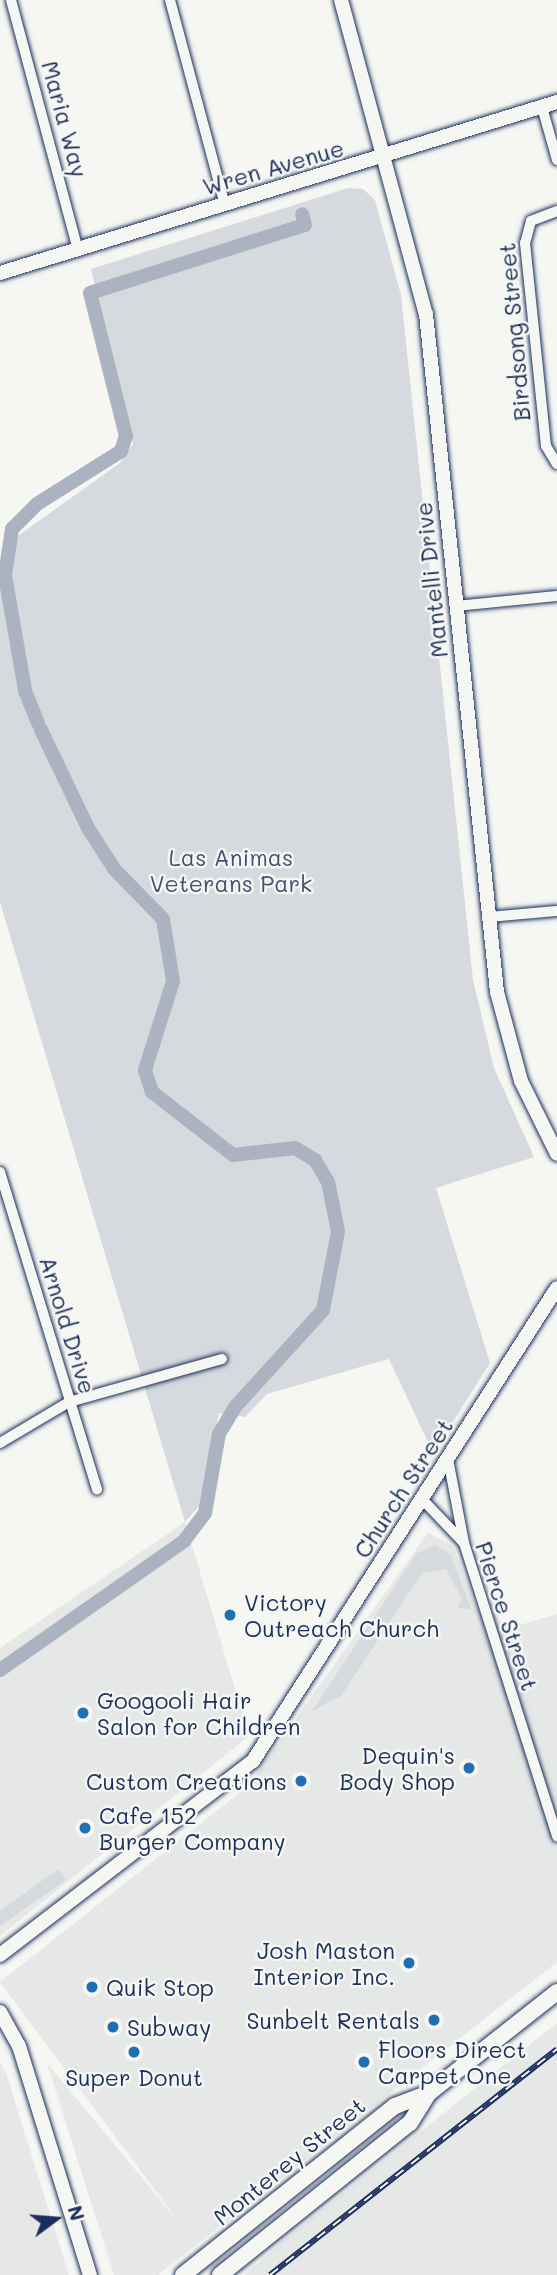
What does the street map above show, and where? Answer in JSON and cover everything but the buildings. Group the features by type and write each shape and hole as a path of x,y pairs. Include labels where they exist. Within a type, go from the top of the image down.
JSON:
{"main road":[{"name":"Monterey Street","path":"183,2275 395,2106 429,2093 557,1992"},
{"name":"Monterey Street","path":"220,2275 410,2123 429,2093"}],"street":[{"name":"Maria Way","path":"11,0 78,250"},
{"path":"170,0 225,205"},
{"name":"Mantelli Drive","path":"341,0 426,314 488,917 513,1057 557,1154"},
{"name":"Wren Avenue","path":"0,273 385,158 557,103"},
{"path":"542,107 557,160"},
{"name":"Birdsong Street","path":"557,211 536,218 525,233 546,446 557,464"},
{"path":"456,606 557,596"},
{"path":"488,917 557,911"},
{"name":"Arnold Drive","path":"0,1172 97,1490"},
{"name":"Church Street","path":"0,1955 253,1761 557,1288"},
{"path":"0,1443 69,1402 222,1359"},
{"path":"448,1459 464,1543"},
{"name":"Pierce Street","path":"423,1500 464,1543 557,1837"},
{"path":"0,2012 19,2046 90,2275"}],"shaded area":[{"path":"185,1522 249,1736 0,1936 0,1648"},
{"path":"428,1533 453,1546 476,1608 503,1630 557,1614 557,1962 158,2275 114,2275 47,2063 181,2225 0,1982 248,1786"},
{"path":"557,2023 557,2275 244,2275 283,2241"},
{"path":"0,2062 6,2073 69,2275 0,2275"}],"green space":[{"name":"Las Animas Veterans Park","path":"348,188 363,189 375,200 401,295 473,980 494,1068 534,1157 436,1188 490,1363 433,1453 389,1359 374,1363 267,1394 245,1417 219,1413 200,1505 185,1522 0,902 0,564 15,538 120,463 133,444 91,269"},
{"path":"435,1545 451,1555 471,1609 457,1608 462,1599 446,1569 422,1573 341,1696 312,1711 417,1553"},
{"path":"58,1869 66,1880 0,1926 0,1911"}],"waterway":[{"path":"38,723 25,690 5,575 12,529 37,504 121,451 126,436 90,293 305,225 302,214"},
{"path":"0,1670 184,1541 205,1513 219,1434 236,1406 323,1310 338,1231 328,1182 315,1160 295,1148 233,1155 152,1092 145,1070 173,981 163,919 115,870 88,828 41,730"}],"railway":[{"path":"270,2275 557,2049"}],"place":[{"name":"Victory Outreach Church","path":"230,1615"},
{"name":"Googooli Hair Salon for Children","path":"83,1713"},
{"name":"Dequin's Body Shop","path":"469,1768"},
{"name":"Custom Creations","path":"301,1781"},
{"name":"Cafe 152 Burger Company","path":"85,1828"},
{"name":"Josh Maston Interior Inc.","path":"409,1963"},
{"name":"Quik Stop","path":"92,1987"},
{"name":"Sunbelt Rentals","path":"434,2020"},
{"name":"Subway","path":"113,2027"},
{"name":"Super Donut","path":"134,2052"},
{"name":"Floors Direct Carpet One","path":"364,2062"}]}
